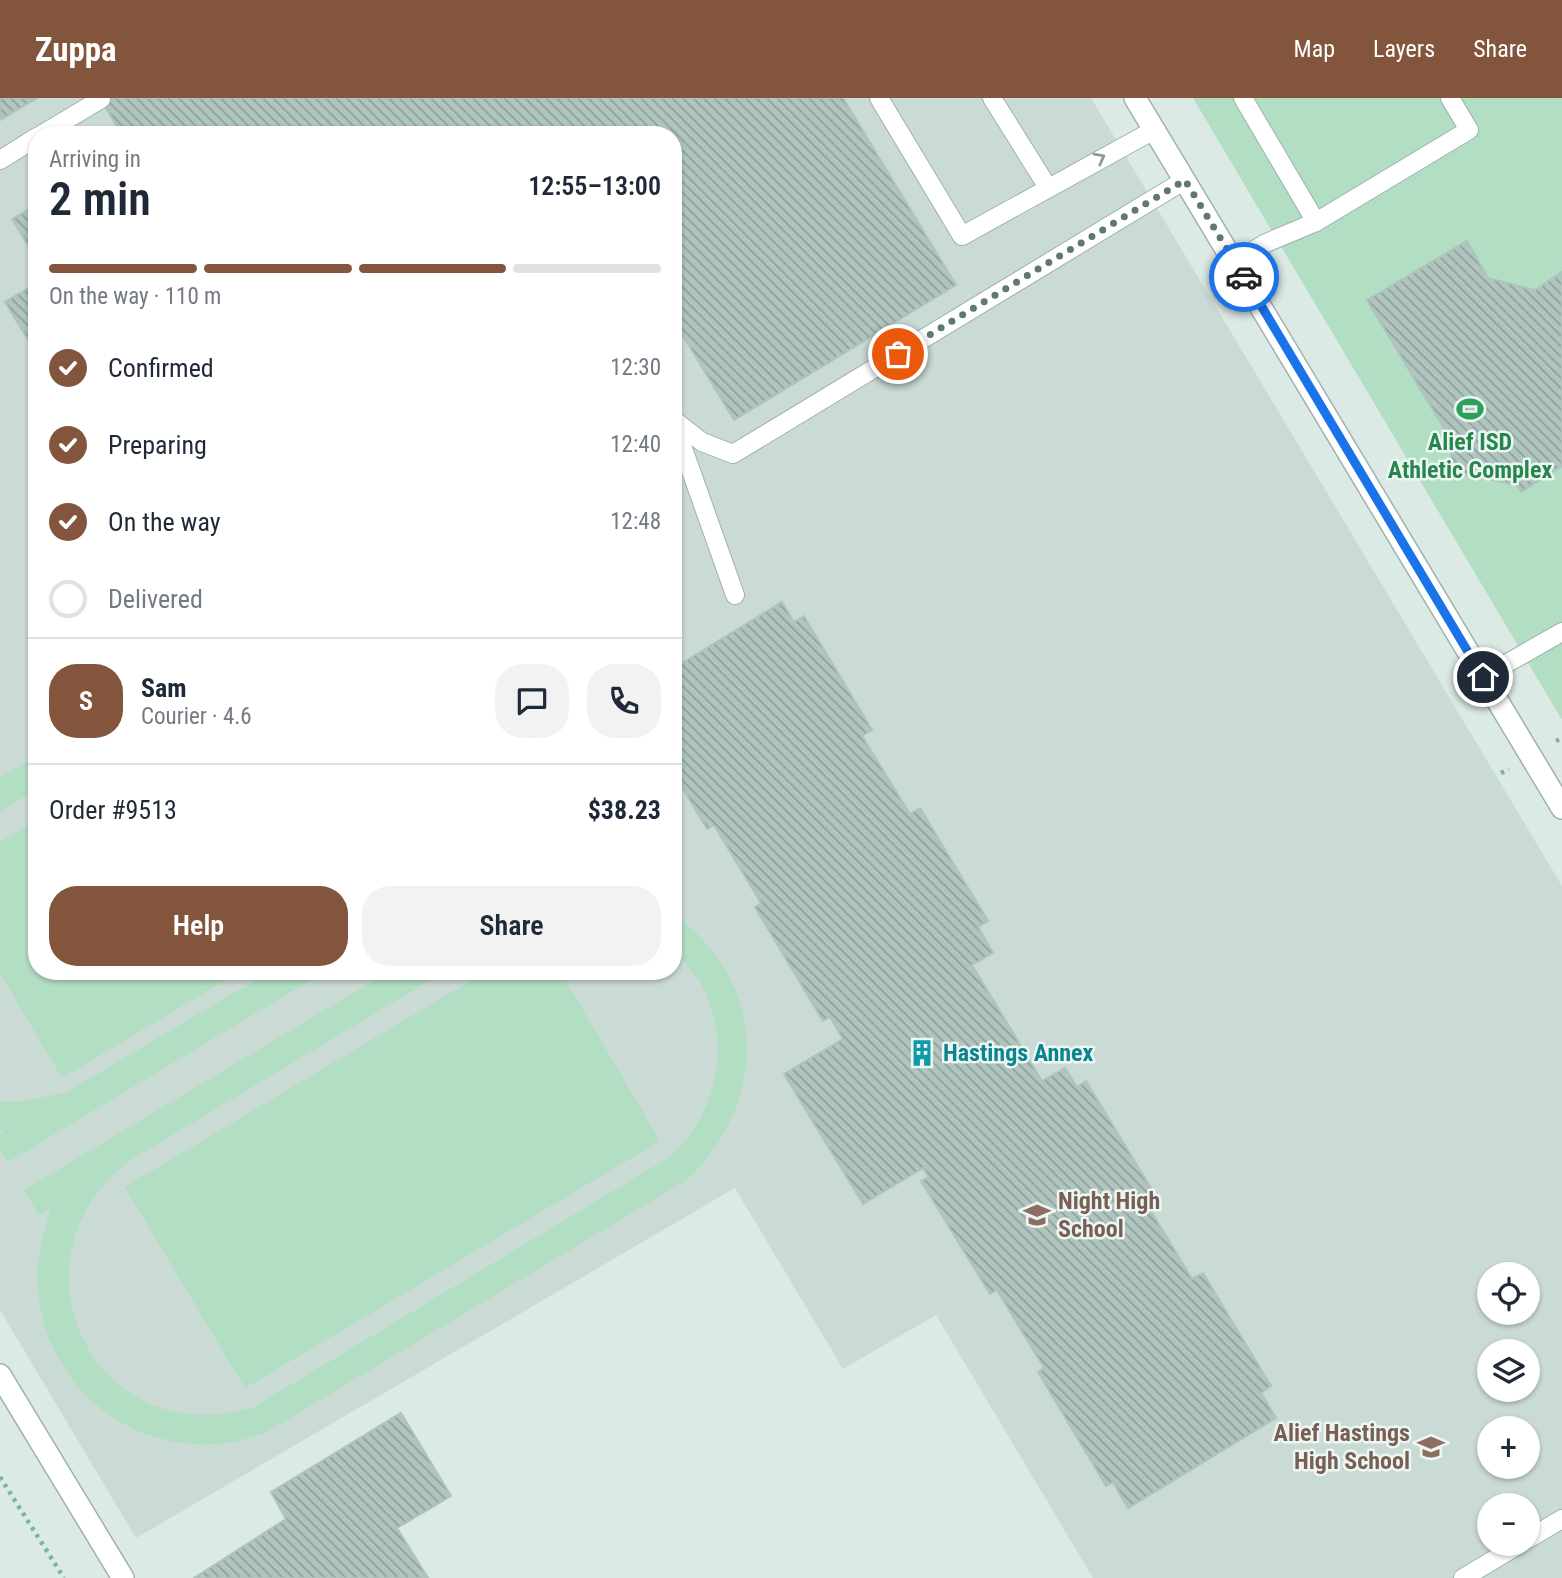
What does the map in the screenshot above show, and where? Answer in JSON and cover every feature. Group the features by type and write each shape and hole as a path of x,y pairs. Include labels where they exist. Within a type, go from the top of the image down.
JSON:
{"street":[{"path":"1135,98 1562,808"},
{"path":"0,1374 123,1578"}],"lane":[{"path":"879,98 962,236 1047,186 1154,130"},
{"path":"992,98 1047,186"},
{"path":"1243,98 1316,222"},
{"path":"1234,262 1266,243 1316,222 1469,130 1450,98"},
{"path":"56,126 101,99"},
{"path":"0,160 28,143"},
{"path":"682,427 702,442 733,454 1185,180"},
{"path":"682,443 736,595"},
{"path":"1483,677 1562,632"},
{"path":"1540,1532 1562,1519"},
{"path":"1463,1578 1500,1556"}],"path":[{"path":"1556,741 1562,738"},
{"path":"1502,773 1509,769"},
{"path":"0,1478 64,1578"}],"shaded area":[{"path":"0,98 1091,98 1562,886 1562,1578 1093,1578 936,1315 843,1369 735,1188 136,1538 0,1310"}],"green space":[{"name":"Alief ISD Athletic Complex","path":"1193,98 1562,98 1562,720"},
{"path":"28,761 28,794 0,811 0,778"},
{"path":"28,825 28,980 226,980 62,1078 0,973 0,842"},
{"path":"682,921 705,942 727,973 741,1007 747,1043 744,1079 733,1114 715,1148 688,1179 265,1433 220,1444 168,1440 127,1426 93,1402 67,1371 48,1335 39,1294 40,1251 52,1208 39,1215 24,1190 375,980 430,980 132,1159 93,1200 73,1246 70,1293 83,1338 109,1376 148,1403 197,1415 254,1407 670,1157 699,1119 709,1099 715,1077 718,1055 716,1032 711,1008 696,976 682,960"},
{"path":"256,980 311,980 8,1162 0,1149 0,1134 5,1130 0,1129 0,1101 25,1101 67,1092"},
{"path":"472,980 565,980 660,1141 245,1388 125,1187"}],"building":[{"path":"0,98 37,98 0,120"},
{"path":"100,98 843,98 956,285 734,420 682,334 682,126 117,126"},
{"path":"28,210 28,245 12,219"},
{"path":"1467,241 1488,278 1535,290 1562,272 1562,466 1521,492 1516,485 1447,470 1454,445 1367,300"},
{"path":"28,288 28,339 5,302"},
{"name":"Hastings Annex","path":"782,602 794,622 804,616 872,730 862,736 910,814 920,808 988,921 978,927 993,953 972,965 1042,1081 1065,1068 1077,1087 1086,1081 1155,1195 1145,1201 1192,1279 1203,1273 1271,1386 1261,1393 1276,1418 1128,1508 1113,1482 1106,1486 1038,1372 1044,1368 997,1290 990,1294 921,1181 929,1177 923,1168 863,1204 784,1074 843,1039 830,1017 823,1021 755,907 761,903 714,825 707,829 682,787 682,663"},
{"path":"401,1413 451,1496 397,1528 428,1578 194,1578 286,1519 271,1492"}],"way so far":[{"path":"898,354 1185,180 1244,277"}],"place":[{"name":"Alief ISD Athletic Complex","path":"1470,409"},
{"name":"Hastings Annex","path":"922,1053"},
{"name":"Night High School","path":"1037,1215"},
{"name":"Alief Hastings High School","path":"1431,1447"}],"route":[{"path":"1244,277 1483,677"}]}
